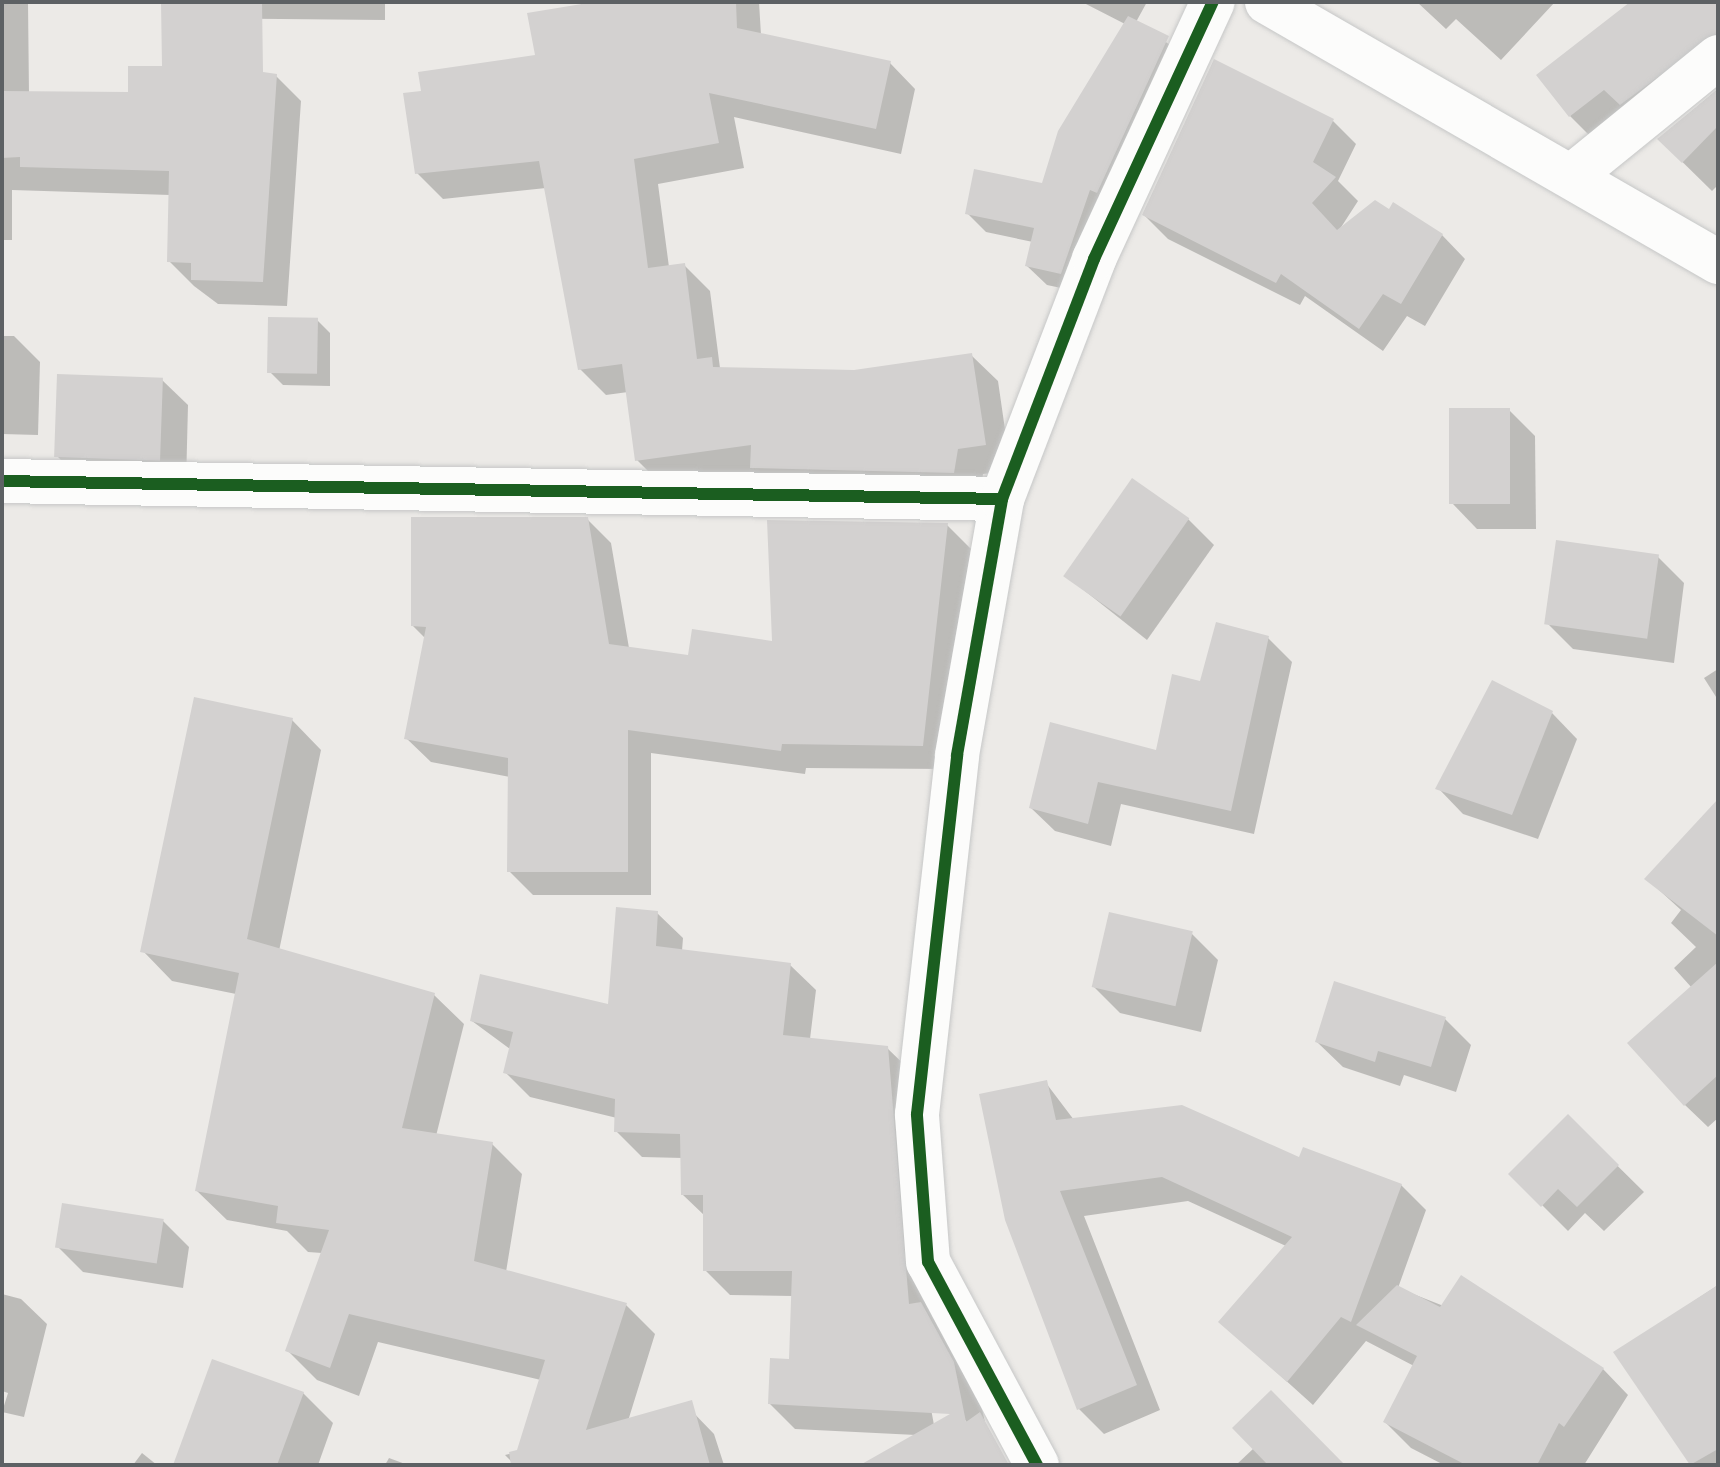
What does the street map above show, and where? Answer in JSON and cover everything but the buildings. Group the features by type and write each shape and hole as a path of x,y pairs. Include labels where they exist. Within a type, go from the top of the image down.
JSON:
{"street":[{"path":"1037,1465 928,1262 917,1114 957,755 1002,499 1094,259 1213,2"},
{"path":"1267,2 1573,175 1718,262"},
{"path":"1573,175 1718,57"},
{"path":"2,481 1002,499"}],"cycle path":[{"path":"1037,1465 928,1262 917,1114 957,755 1002,499 1094,259 1213,2"},
{"path":"2,481 1002,499"}]}
